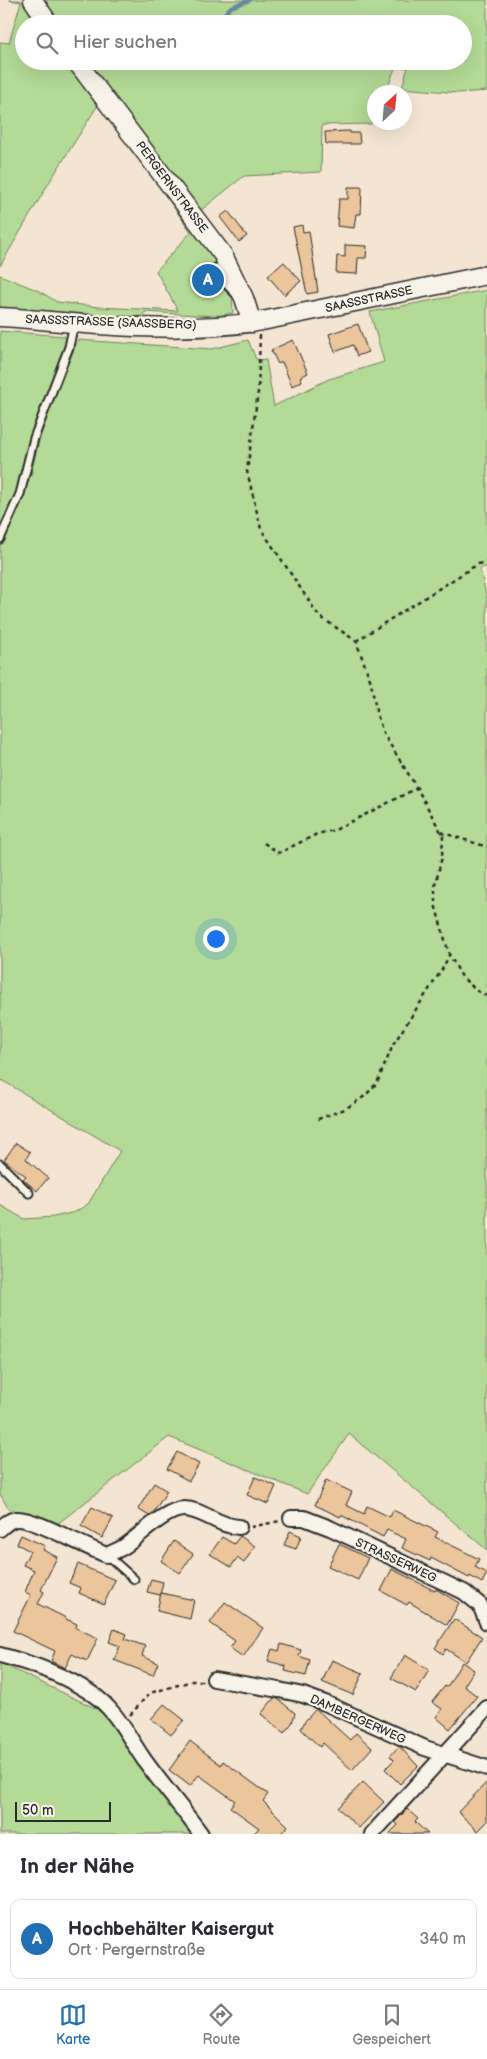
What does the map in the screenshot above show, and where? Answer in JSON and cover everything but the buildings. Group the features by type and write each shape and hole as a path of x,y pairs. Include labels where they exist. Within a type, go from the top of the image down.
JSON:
{"street":[{"path":"33,0 43,15"},
{"name":"PERGERNSTRASSE","path":"83,70 223,255 257,322"},
{"name":"SAASSSTRASSE","path":"257,322 487,275"},
{"name":"SAASSSTRASSE (SAASSBERG)","path":"0,317 74,323 187,327 257,322"},
{"path":"0,1529 8,1521 17,1519 31,1521 94,1551 107,1555 124,1546 169,1514 182,1509 192,1510 229,1526 239,1526"},
{"name":"STRASSERWEG","path":"291,1518 304,1518 330,1528 464,1592 480,1605 487,1622"},
{"path":"0,1655 42,1668 68,1680 92,1693 108,1706 122,1722 142,1756 201,1834"},
{"name":"DAMBERGERWEG","path":"214,1679 303,1695 326,1703 396,1736 487,1768"},
{"path":"372,1834 487,1708"}],"lane":[{"path":"216,268 228,286 244,298"},
{"path":"0,539 20,494 34,438 70,347 74,323"},
{"path":"0,1164 30,1193"},
{"path":"107,1555 134,1579"}],"path":[{"path":"257,322 258,392 247,471 261,529 318,616 356,641 371,682 376,711 383,733 418,788 443,836 442,857 435,886 435,904 449,954 462,977 477,991 487,996"},
{"path":"356,641 478,564 487,562"},
{"path":"264,842 279,853 317,834 335,830 418,788"},
{"path":"441,832 487,847"},
{"path":"318,1119 345,1109 365,1096 377,1083 394,1044 444,968 449,954"},
{"path":"239,1526 267,1524 291,1518"},
{"path":"122,1722 150,1693 192,1680 208,1682 214,1679"}],"green space":[{"path":"9,0 20,0 33,15 17,15 21,2"},
{"path":"43,0 487,0 487,91 459,93 412,89 412,85 403,85 407,70 472,70 472,15 54,15"},
{"path":"15,22 15,70 77,70 203,238 235,289 232,295 233,313 215,316 145,312 142,316 121,318 0,310 0,275 39,291 57,302 99,307 178,311 156,271 191,232 98,105 0,266 0,42 9,43"},
{"path":"95,70 394,70 389,85 367,85 367,124 322,125 321,172 244,176 200,211"},
{"path":"487,290 487,566 480,569 487,599 487,1550 349,1434 307,1494 169,1437 56,1525 8,1508 0,1494 0,1205 24,1219 54,1217 75,1212 88,1204 120,1151 0,1079 0,331 64,336 67,342 29,440 21,477 31,475 39,440 57,389 78,340 212,349 248,340 256,359 266,360 274,406 329,379 384,362 370,312"},
{"path":"0,1663 97,1709 114,1722 194,1834 0,1834"}],"waterway":[{"path":"223,15 231,7 250,0"}],"place":[{"name":"Hochbehälter Kaisergut","path":"208,280"}]}
